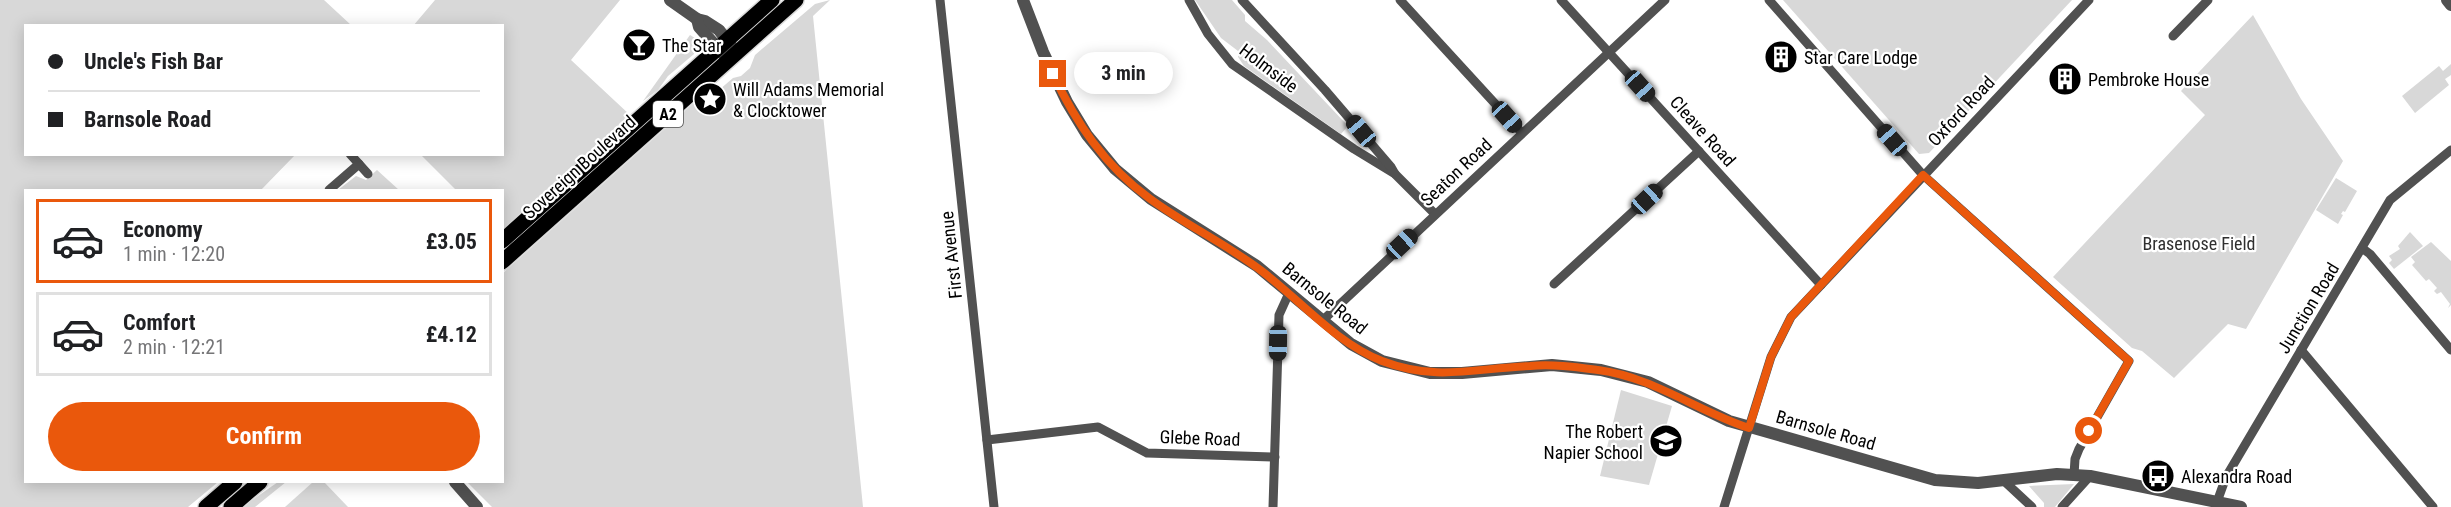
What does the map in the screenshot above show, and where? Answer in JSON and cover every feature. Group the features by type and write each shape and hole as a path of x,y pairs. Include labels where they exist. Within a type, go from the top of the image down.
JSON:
{"main road":[{"name":"A2","path":"722,43 772,0"},
{"name":"A2","path":"733,57 796,0"},
{"name":"Sovereign Boulevard","path":"504,239 722,43"},
{"name":"Sovereign Boulevard","path":"504,260 733,57"},
{"path":"206,507 234,483"},
{"path":"231,507 259,483"}],"street":[{"path":"670,0 697,19 699,27 722,43 733,57"},
{"name":"First Avenue","path":"940,0 994,507"},
{"name":"Barnsole Road","path":"1023,0 1043,52 1067,102 1081,126 1106,159 1148,197 1247,259 1351,344 1382,361 1406,368 1444,374 1544,365 1601,370 1648,382 1713,415 1749,428 1935,480 1968,483 2004,481 2028,476 2090,476 2241,507"},
{"name":"Holmside","path":"1189,0 1208,34 1233,64 1348,145 1395,174 1435,214"},
{"name":"Holmside","path":"1242,0 1361,131 1392,167 1395,174"},
{"path":"1400,0 1522,134"},
{"name":"Cleave Road","path":"1561,0 1821,285"},
{"name":"Seaton Road","path":"1322,321 1665,0"},
{"path":"1769,0 1923,175 2129,361 2079,448 2074,465 2074,475"},
{"name":"Oxford Road","path":"1724,507 1777,342 1791,317 2089,0"},
{"path":"2447,0 2451,4"},
{"path":"2173,36 2203,2"},
{"path":"1348,145 1361,131"},
{"name":"Junction Road","path":"2213,503 2226,477 2392,199 2451,150"},
{"path":"1554,284 1699,151"},
{"path":"352,156 368,174"},
{"path":"330,189 359,164"},
{"path":"2362,248 2370,254 2451,350"},
{"path":"1273,507 1279,315 1289,293"},
{"path":"2301,350 2433,507"},
{"name":"Glebe Road","path":"987,440 1098,427 1147,453 1275,457"},
{"path":"2062,507 2090,476"},
{"path":"2004,481 2032,507"},
{"path":"456,483 477,507"}],"green space":[{"path":"0,0 324,0 350,24 24,24 24,156 294,156 262,189 24,189 24,483 217,483 188,507 0,507"},
{"path":"435,0 620,0 571,60 630,115 504,230 504,189 455,189 422,156 504,156 504,24 415,24"},
{"path":"830,0 813,16 863,507 492,507 468,483 504,483 504,272 696,101 710,114 727,99 719,90 750,68 755,55 815,4"},
{"path":"1195,0 1232,0 1245,15 1245,21 1267,40 1348,126 1341,134 1244,66 1238,57 1238,51 1221,38"},
{"path":"1783,0 2072,0 1929,153 1919,154"},
{"name":"Brasenose Field","path":"2253,15 2301,99 2343,161 2246,329 2228,324 2174,378 2142,351 2132,348 2053,277 2205,115 2181,91"},
{"path":"690,35 698,40 694,54 668,76 658,90 643,101"},
{"path":"2451,64 2451,75 2445,79 2449,85 2415,113 2402,96 2439,66 2443,71"},
{"path":"377,170 398,189 339,189 356,176 366,180"},
{"path":"2336,178 2357,191 2345,212 2341,214 2343,215 2338,224 2316,210"},
{"path":"2410,232 2423,246 2394,269 2389,263 2392,260 2389,256 2400,249 2398,246"},
{"path":"2431,242 2451,261 2451,305 2448,308 2450,304 2441,292 2437,294 2434,291 2437,288 2429,279 2426,281 2412,265 2415,262 2411,257"},
{"path":"1621,390 1672,406 1649,485 1600,476"},
{"path":"277,483 285,483 255,507 242,507"},
{"path":"312,483 325,483 348,507 285,507"},
{"path":"2074,484 2055,507 2044,507 2044,503 2029,486"}],"place":[{"name":"The Star","path":"639,45"},
{"name":"Star Care Lodge","path":"1781,57"},
{"name":"Pembroke House","path":"2065,79"},
{"name":"Will Adams Memorial & Clocktower","path":"710,99"},
{"name":"The Robert Napier School","path":"1666,441"},
{"name":"Alexandra Road","path":"2158,476"}],"route":[{"path":"1053,74 1087,135 1115,169 1132,184 1168,211 1247,259 1351,344 1382,361 1430,373 1462,373 1552,365 1601,370 1648,382 1713,415 1749,428 1771,357 1791,317 1923,175 2129,361 2089,431"}]}
